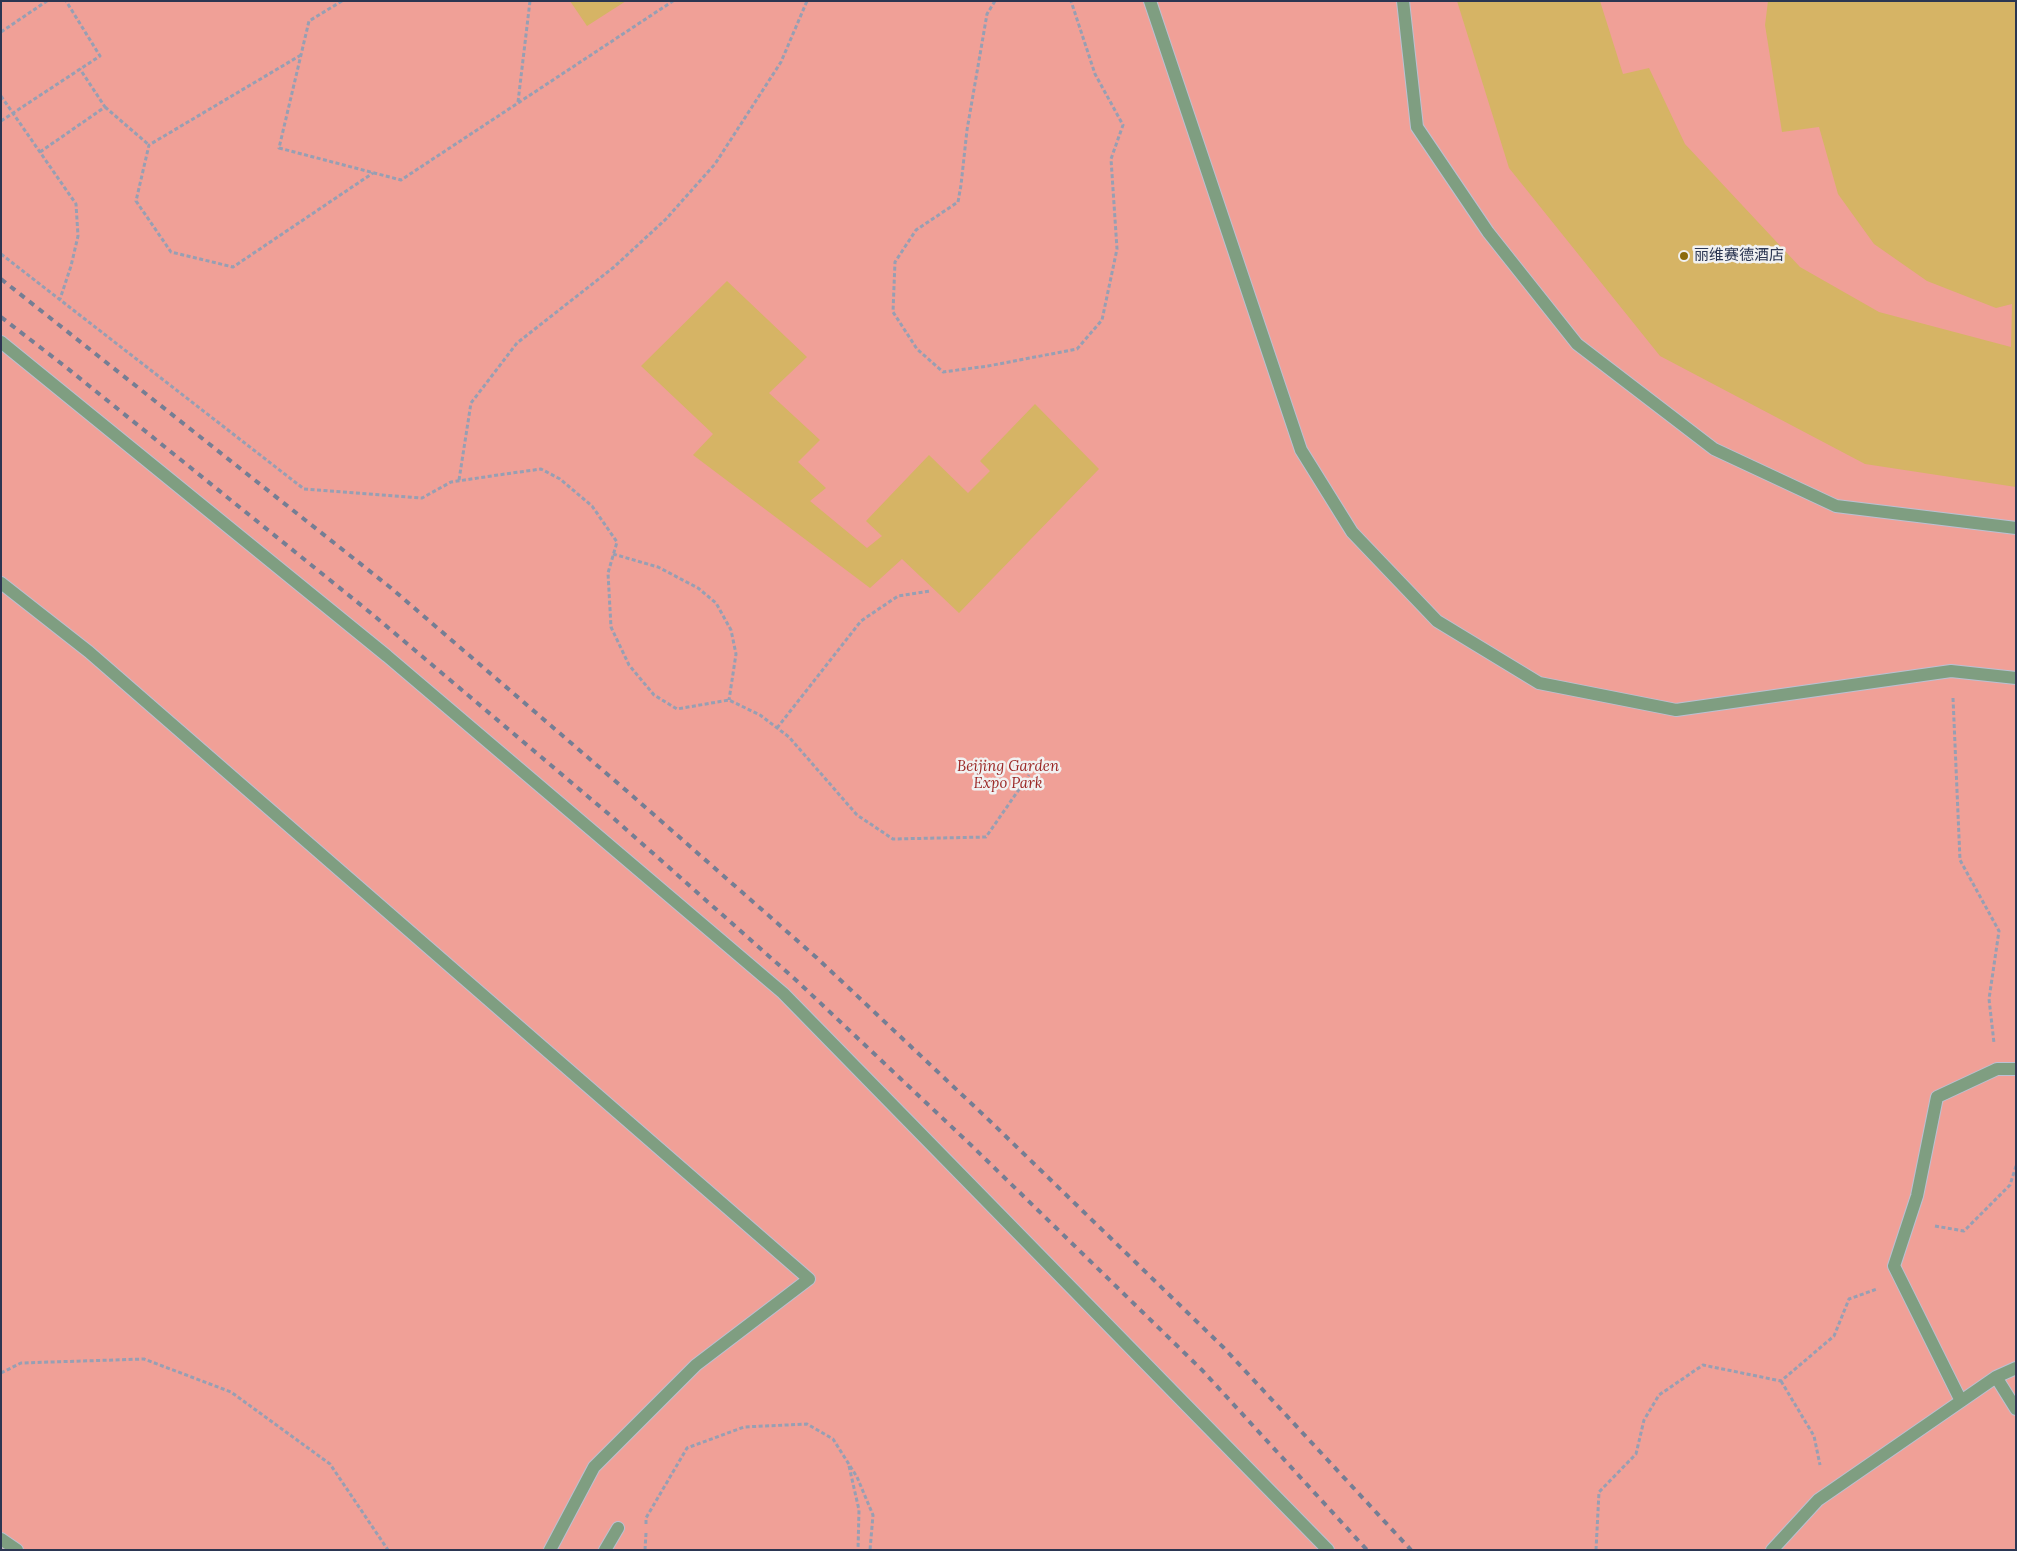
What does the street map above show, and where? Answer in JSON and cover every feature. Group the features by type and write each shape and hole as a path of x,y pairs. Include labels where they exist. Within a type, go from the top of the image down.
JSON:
{"street":[{"path":"1150,1 1301,450 1352,532 1437,621 1538,683 1676,710 1951,671 2016,678"},
{"path":"1403,1 1417,127 1488,232 1577,344 1714,449 1836,506 2016,528"},
{"path":"1,342 387,656 783,993 1328,1550"},
{"path":"1,584 89,652 809,1279 696,1365 594,1467 550,1550"},
{"path":"1961,1401 1894,1266 1917,1196 1937,1097 1997,1068 2016,1070"},
{"path":"1772,1550 1818,1500 1996,1377 2016,1368"},
{"path":"1996,1377 2016,1409"},
{"path":"604,1550 618,1528"},
{"path":"1,1539 17,1550"}],"path":[{"path":"1,32 47,1"},
{"path":"1,121 100,56 66,1"},
{"path":"342,1 309,21 279,148 401,180 673,1"},
{"path":"518,103 530,1"},
{"path":"459,480 471,402 517,343 614,267 666,219 715,164 782,62 807,1"},
{"path":"995,1 987,14 967,130 962,185 958,202 916,230 895,262 893,312 917,349 943,372 988,366 1077,348 1102,320 1117,249 1111,159 1123,125 1095,74 1071,1"},
{"path":"301,54 149,144 136,201 170,252 233,267 374,173"},
{"path":"80,69 105,107 149,144"},
{"path":"1,96 76,204 78,236 71,266 60,299"},
{"path":"40,152 105,107"},
{"path":"1,254 304,489 422,498 451,482 459,480 542,469 560,479 592,506 617,542 608,572 611,627 629,665 654,695 677,709 729,700 760,715 789,737 857,815 893,839 986,837 1029,775"},
{"path":"614,554 658,568 698,588 716,603 731,630 736,654 729,700"},
{"path":"777,728 861,621 898,596 930,591"},
{"path":"1951,671 1960,860 1999,931 1989,999 1997,1068"},
{"path":"1908,1222 1964,1231 2010,1185 2016,1166"},
{"path":"1781,1380 1834,1336 1849,1299 1901,1280"},
{"path":"1,1373 21,1363 144,1359 231,1392 330,1464 388,1550"},
{"path":"1596,1550 1599,1492 1636,1454 1644,1420 1659,1396 1703,1365 1781,1380 1814,1436 1827,1494"},
{"path":"645,1550 646,1518 687,1448 744,1427 808,1424 833,1439 857,1477 873,1515 870,1550"},
{"path":"848,1463 859,1510 858,1550"}],"green space":[{"name":"Beijing Garden Expo Park","path":"1,1 2016,1 2016,1550 1,1550"}],"building":[{"path":"570,1 626,1 587,26"},
{"name":"丽维赛德酒店","path":"1457,1 1600,1 1623,74 1649,68 1685,144 1800,267 1879,312 2011,347 2012,304 1996,308 1927,281 1874,244 1838,194 1819,127 1782,132 1765,25 1768,1 2016,1 2016,487 1865,464 1660,356 1509,168"},
{"path":"727,281 807,357 769,393 820,440 798,462 826,488 810,501 867,548 882,536 866,521 929,455 968,493 990,471 980,461 1035,404 1099,469 959,613 902,559 870,588 693,455 713,434 641,366"}],"railway":[{"path":"1,279 391,588 817,958 992,1123 1224,1348 1411,1550"},
{"path":"1,317 372,614 611,816 797,981 972,1146 1202,1370 1367,1550"}],"place":[{"name":"丽维赛德酒店","path":"1684,256"}]}
